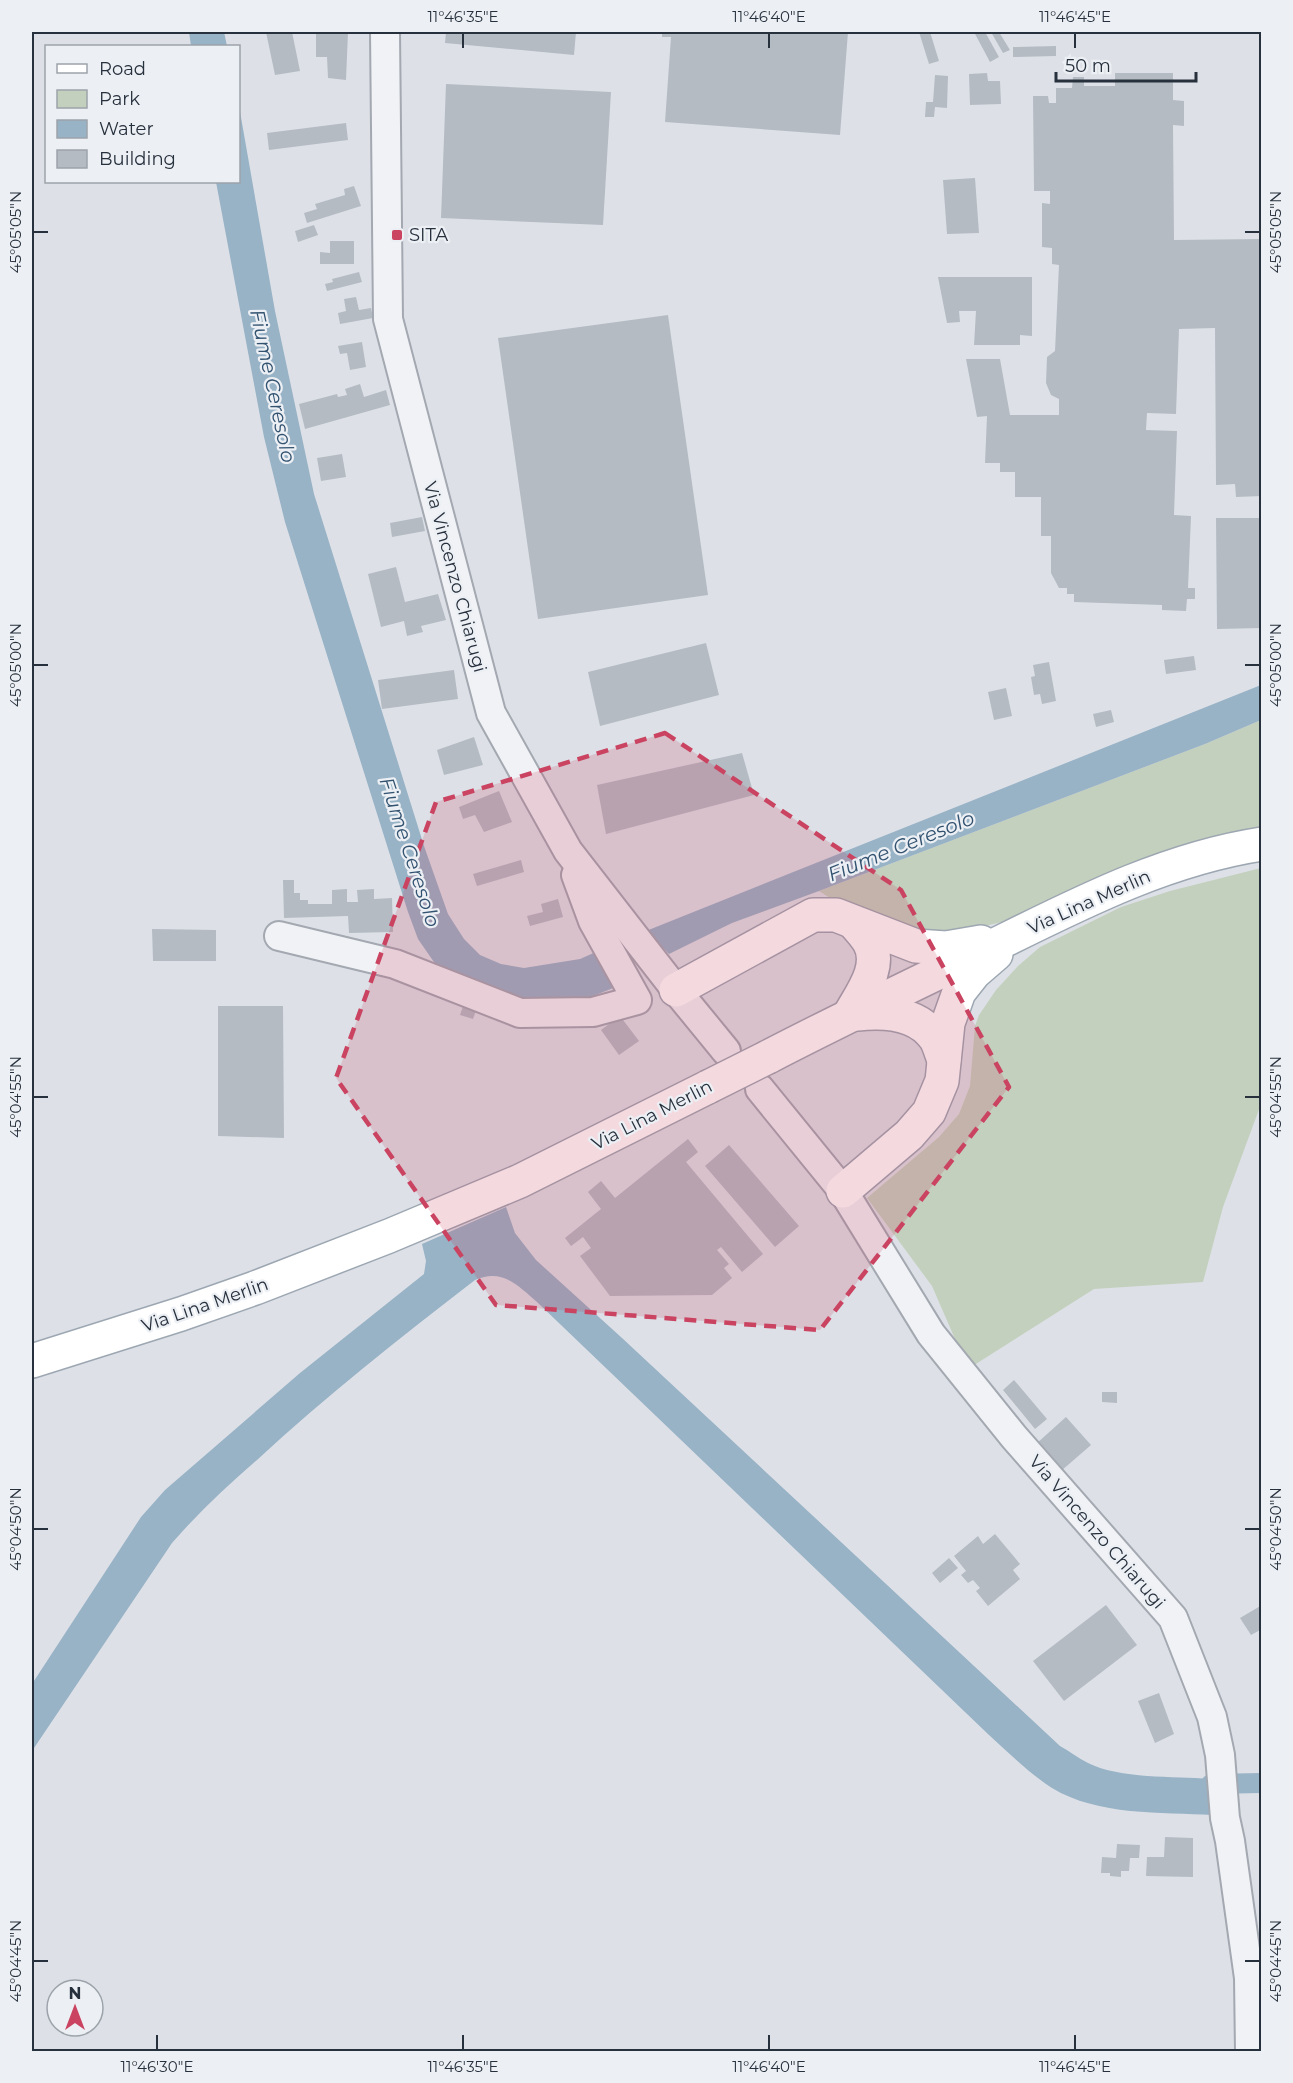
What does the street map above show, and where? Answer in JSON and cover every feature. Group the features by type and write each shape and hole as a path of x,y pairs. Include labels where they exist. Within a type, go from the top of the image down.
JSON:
{"main road":[{"name":"Via Lina Merlin","path":"32,1361 255,1288 389,1236 520,1181 850,1014 1026,929 1134,880 1203,858 1262,844"},
{"path":"676,990 813,915 836,915 916,946 946,948 975,944 1026,929"},
{"path":"850,1014 871,973 874,960 870,944 854,923"},
{"path":"843,1191 909,1135 929,1112 942,1081 948,1023 958,992 974,973 1026,929"},
{"path":"850,1014 875,1012 899,1014 918,1023 934,1037 944,1060"}],"street":[{"name":"Via Vincenzo Chiarugi","path":"385,32 388,319 491,713 604,917 676,990 726,1051"},
{"path":"279,936 395,964 520,1013 593,1012 637,1000 604,917"},
{"name":"Via Vincenzo Chiarugi","path":"760,1089 843,1191 931,1334 1014,1437 1173,1618 1212,1717 1220,1755 1225,1818 1250,1978 1250,2052"}],"highlighted area":[{"path":"665,733 901,890 1009,1087 820,1330 496,1305 336,1078 436,802"}],"green space":[{"path":"1261,720 1261,834 1025,917 958,932 916,933 847,909 819,891 1205,744"},
{"path":"1261,868 1261,1104 1223,1207 1203,1282 1094,1289 968,1369 932,1286 867,1198 939,1137 959,1114 970,1086 975,1026 979,1015 996,990 1040,947 1121,907 1170,891"}],"water":[{"path":"189,32 224,32 227,45 191,45"},
{"name":"Fiume Ceresolo","path":"240,112 275,311 314,494 424,846 448,914 464,939 480,955 501,964 524,968 580,959 614,944 641,977 583,1000 520,1007 460,984 436,965 418,939 408,912 285,522 264,437 216,183 240,183"},
{"name":"Fiume Ceresolo","path":"1261,685 1261,720 1205,744 732,923 669,954 646,931"},
{"path":"506,1207 515,1233 536,1260 1060,1746 1088,1763 1115,1772 1210,1779 1213,1815 1151,1813 1109,1808 1089,1804 1052,1788 1019,1763 989,1735 537,1302 516,1284 493,1276 475,1280 364,1368 283,1436 192,1521 172,1543 32,1751 32,1684 141,1517 165,1490 300,1373 424,1274 426,1261 422,1244"}],"building":[{"path":"266,32 292,32 300,71 275,75"},
{"path":"316,32 348,32 346,80 328,78 327,57 316,57"},
{"path":"446,32 576,32 574,55 445,43"},
{"path":"662,32 848,32 840,135 665,122 671,37 662,37"},
{"path":"919,32 930,32 939,61 929,64"},
{"path":"974,32 985,32 999,57 990,62"},
{"path":"991,32 999,32 1010,50 1003,53"},
{"path":"1056,46 1056,56 1013,57 1013,47"},
{"path":"987,73 988,81 1000,81 1001,104 970,105 969,74"},
{"path":"1115,73 1173,73 1173,100 1184,101 1184,126 1173,125 1174,240 1262,239 1262,496 1236,497 1235,484 1216,485 1215,328 1179,329 1176,414 1147,413 1146,430 1177,431 1174,515 1191,516 1188,588 1195,588 1195,599 1187,599 1186,611 1162,610 1162,605 1074,602 1074,594 1067,594 1067,588 1059,588 1051,573 1051,536 1041,536 1041,497 1015,497 1015,472 1000,472 1000,463 985,463 987,416 977,417 966,359 1000,359 1010,415 1059,415 1059,399 1051,395 1046,383 1047,357 1055,351 1059,265 1052,264 1052,248 1042,247 1042,203 1050,204 1050,191 1034,191 1033,96 1048,96 1049,103 1056,103 1056,88 1072,88 1073,77 1084,77 1084,86 1115,86"},
{"path":"935,75 948,76 947,108 935,107 934,117 925,117 926,102 933,102"},
{"path":"446,84 611,92 603,225 441,218"},
{"path":"346,123 348,140 269,150 267,133"},
{"path":"975,178 979,233 947,234 943,180"},
{"path":"354,186 361,206 307,223 304,213 317,209 315,204 345,195 344,189"},
{"path":"314,225 318,235 298,242 295,231"},
{"path":"330,241 354,241 354,264 320,264 320,252 330,253"},
{"path":"359,272 362,282 327,291 325,284 333,282 332,279"},
{"path":"938,277 1032,277 1032,336 1020,335 1020,345 974,345 976,311 959,311 960,322 947,323"},
{"path":"356,297 359,310 371,308 373,318 340,324 338,313 346,311 344,299"},
{"path":"668,315 708,595 538,619 498,338"},
{"path":"362,342 366,367 350,370 347,353 340,354 338,346"},
{"path":"360,384 364,397 386,390 390,405 305,429 299,404 337,394 338,397 347,395 345,389"},
{"path":"342,454 346,477 321,481 317,458"},
{"path":"422,517 425,531 392,537 390,523"},
{"path":"1216,518 1262,518 1262,628 1217,629"},
{"path":"396,567 405,602 438,594 446,620 421,626 423,632 407,636 404,621 381,627 368,574"},
{"path":"706,643 719,695 600,726 588,672"},
{"path":"1194,656 1196,670 1166,674 1164,660"},
{"path":"1049,662 1056,701 1042,704 1040,694 1034,695 1031,677 1035,676 1033,665"},
{"path":"454,670 458,699 382,709 378,680"},
{"path":"1006,688 1012,716 994,720 988,692"},
{"path":"1111,710 1114,722 1096,727 1093,714"},
{"path":"474,737 483,765 444,775 437,750"},
{"path":"742,753 754,795 606,834 597,785"},
{"path":"499,791 512,822 484,832 475,815 463,819 459,807"},
{"path":"521,860 524,872 477,886 473,874"},
{"path":"283,880 294,880 294,893 300,893 300,900 308,900 308,904 332,904 332,890 347,889 347,902 358,902 357,890 374,889 374,899 392,898 393,932 349,933 348,916 284,918"},
{"path":"558,899 563,917 530,926 527,916 543,912 541,904"},
{"path":"152,929 216,930 216,961 153,961"},
{"path":"465,1000 478,1005 473,1019 460,1015"},
{"path":"218,1006 283,1006 284,1138 218,1136"},
{"path":"620,1016 639,1041 619,1055 601,1030"},
{"path":"688,1139 698,1152 686,1162 763,1254 742,1272 721,1247 717,1250 729,1264 724,1268 732,1278 712,1295 610,1296 580,1256 591,1248 583,1237 571,1246 565,1238 601,1209 588,1192 601,1181 615,1198"},
{"path":"729,1145 799,1226 775,1247 705,1166"},
{"path":"1014,1380 1047,1419 1035,1429 1003,1390"},
{"path":"1102,1392 1117,1392 1117,1403 1102,1402"},
{"path":"1066,1417 1091,1445 1061,1471 1036,1444"},
{"path":"995,1534 1020,1564 1013,1570 1020,1579 988,1606 976,1591 980,1588 973,1580 968,1583 961,1575 966,1571 954,1556 978,1536 983,1544"},
{"path":"949,1558 958,1568 940,1583 932,1573"},
{"path":"1106,1605 1137,1645 1064,1701 1033,1661"},
{"path":"1262,1605 1262,1629 1251,1635 1240,1618"},
{"path":"1159,1693 1174,1734 1155,1743 1138,1701"},
{"path":"1165,1837 1193,1838 1193,1877 1146,1876 1147,1857 1164,1857"},
{"path":"1117,1844 1140,1845 1139,1858 1130,1858 1129,1871 1121,1871 1121,1877 1101,1873 1102,1857 1116,1858"}],"waterway":[{"path":"1211,1784 1262,1783"}],"place":[{"name":"SITA","path":"397,235"}]}
